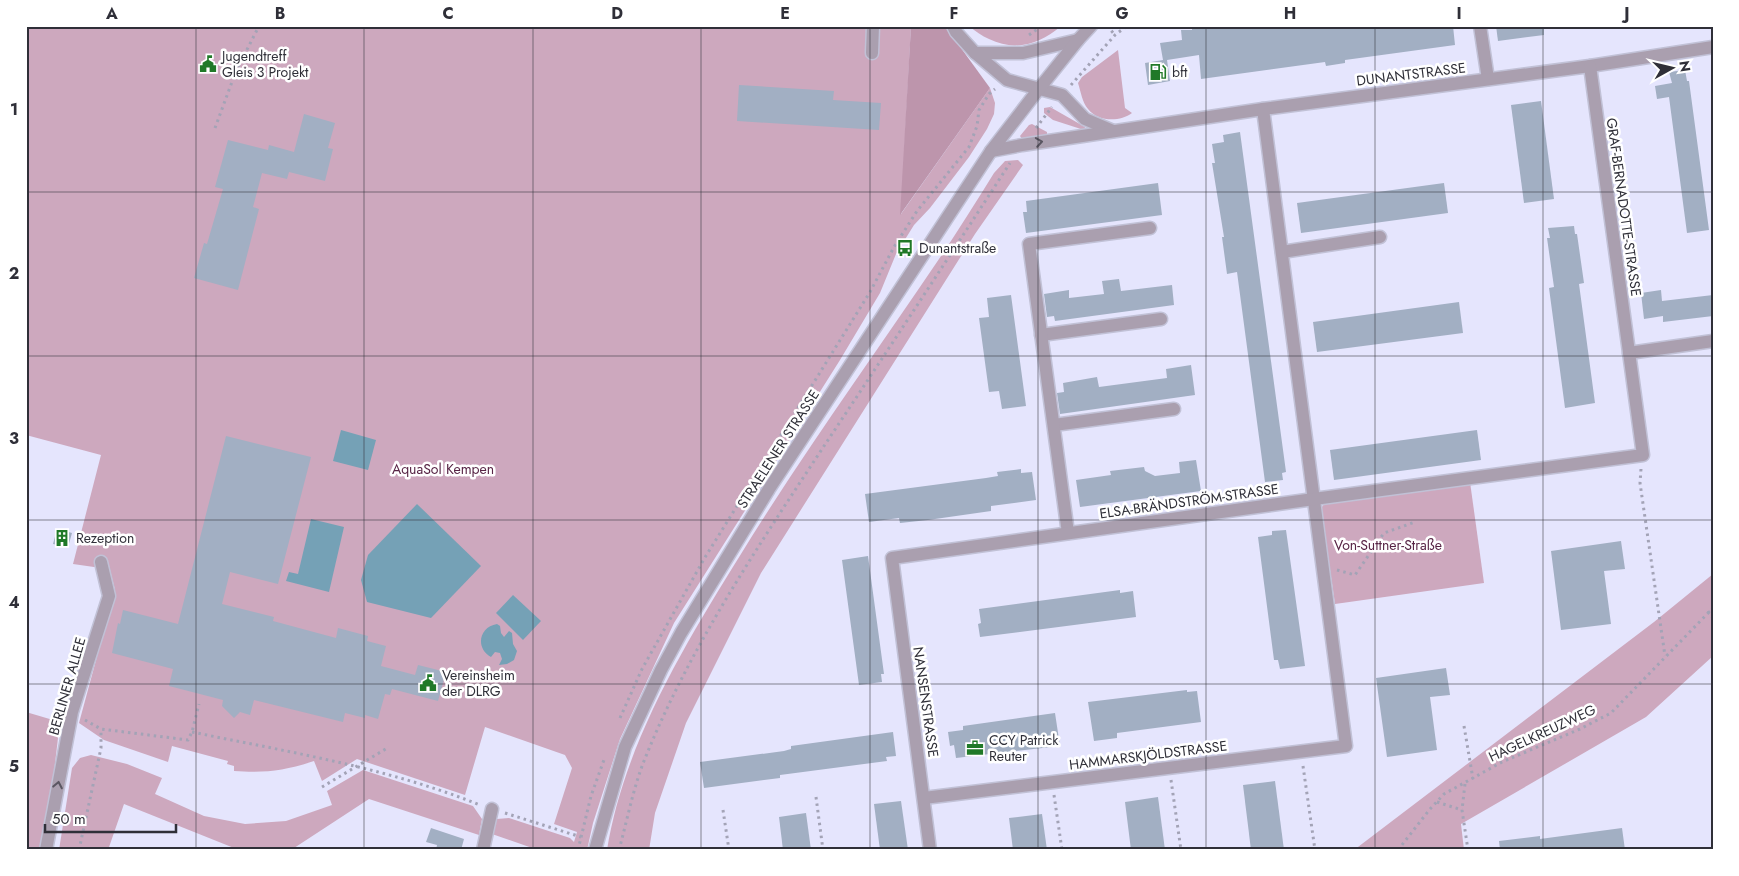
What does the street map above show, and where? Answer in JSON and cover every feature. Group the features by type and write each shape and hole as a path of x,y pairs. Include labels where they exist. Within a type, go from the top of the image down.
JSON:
{"street":[{"path":"872,53 873,26"},
{"path":"953,26 974,53 1007,80 1062,95 1085,119 1113,131"},
{"name":"STRAELENER STRASSE","path":"595,850 625,747 660,670 681,632 769,489 991,151 1091,26"},
{"path":"1480,26 1488,79"},
{"path":"974,53 1023,53 1078,40"},
{"name":"DUNANTSTRASSE","path":"991,151 1263,108 1590,66 1713,47"},
{"name":"GRAF-BERNADOTTE-STRASSE","path":"1590,66 1643,455"},
{"path":"1263,108 1324,571"},
{"path":"1068,533 1029,244 1150,228"},
{"path":"1282,252 1380,237"},
{"path":"1041,335 1161,319"},
{"path":"1629,352 1713,342"},
{"path":"1054,426 1174,409"},
{"path":"1314,499 1643,455"},
{"name":"ELSA-BRÄNDSTRÖM-STRASSE","path":"892,558 1314,499"},
{"name":"NANSENSTRASSE","path":"892,558 930,850"},
{"name":"BERLINER ALLEE","path":"46,850 72,712 109,596 101,562"},
{"name":"HAMMARSKJÖLDSTRASSE","path":"924,798 1346,746 1324,571"},
{"path":"483,850 492,809"}],"path":[{"path":"26,32 28,26"},
{"path":"215,128 236,71 260,26"},
{"path":"1107,26 1115,35"},
{"path":"619,850 643,763 683,674 741,576 786,504 1022,145 1062,95 1115,35 1127,26"},
{"path":"1643,455 1640,483 1665,656"},
{"path":"1324,571 1336,570 1355,575 1384,533 1415,522"},
{"name":"HAGELKREUZWEG","path":"1398,850 1444,794 1502,762 1580,729 1611,712 1713,608"},
{"path":"1708,611 1713,618"},
{"path":"72,712 101,730 188,740 199,704"},
{"path":"1464,726 1474,779"},
{"path":"79,850 101,748 101,730"},
{"path":"192,732 358,766 460,796 492,809 581,837"},
{"path":"322,787 389,747"},
{"path":"1300,752 1315,850"},
{"path":"1169,767 1181,850"},
{"path":"1052,782 1062,850"},
{"path":"1465,784 1462,810 1468,850"},
{"path":"816,797 823,850"},
{"path":"1437,802 1462,810"},
{"path":"723,810 729,850"}],"green space":[{"name":"AquaSol Kempen","path":"26,26 911,26 901,214 990,88 995,103 994,114 987,129 969,157 930,208 914,225 896,254 880,293 840,360 674,623 620,739 593,823 587,850 538,850 492,834 497,819 509,818 570,838 574,842 577,832 554,824 572,768 565,755 485,727 465,795 357,759 322,781 314,761 274,770 255,772 234,771 234,766 227,764 228,761 172,746 168,762 104,740 79,723 115,590 108,562 94,567 73,564 101,455 26,435"},
{"path":"969,26 1061,26 1036,41 1027,44 1008,45 984,36"},
{"path":"1118,50 1125,108 1132,113 1121,118 1103,118 1092,113 1086,106 1078,83 1082,77"},
{"path":"1050,107 1085,127 1084,130 1053,120 1044,113 1044,108"},
{"path":"1032,124 1047,132 1047,135 1022,139 1020,136"},
{"path":"1018,160 1023,165 975,234 761,573 686,723 655,813 649,850 607,850 615,811 642,733 678,659 699,623 789,479 946,248 994,173 1005,161"},
{"name":"Von-Suttner-Straße","path":"1470,482 1484,583 1335,604 1321,508 1326,502"},
{"path":"1713,574 1713,656 1646,717 1461,824 1464,850 1354,850 1654,622"},
{"path":"26,712 53,720 58,738 49,815 40,850 26,850"},
{"path":"91,755 127,764 162,778 155,794 204,816 245,824 286,821 332,805 327,791 363,770 473,806 482,819 479,835 369,799 291,850 239,850 124,804 108,850 59,850 72,768 80,758"}],"shaded area":[{"path":"911,26 945,26 990,88 900,215"}],"water":[{"path":"341,430 376,440 368,470 333,461"},
{"path":"417,504 481,566 431,618 367,602 361,580 368,555"},
{"path":"311,519 344,527 329,592 286,581 289,572 298,574"},
{"path":"513,595 541,621 523,640 496,613"},
{"path":"497,624 500,626 504,637 509,631 512,633 513,644 517,651 514,660 507,664 499,665 502,659 500,653 495,652 491,657 486,653 481,643 481,638 486,629"}],"building":[{"path":"1192,26 1453,26 1455,45 1345,60 1345,63 1326,66 1325,62 1201,79 1199,55 1167,60 1170,81 1148,85 1145,63 1163,60 1160,43 1182,40 1181,30 1192,30"},
{"path":"1496,26 1544,26 1544,35 1498,41"},
{"path":"1685,70 1687,81 1689,81 1709,230 1687,233 1669,97 1657,99 1655,86 1672,83 1669,72"},
{"path":"739,85 834,91 833,100 881,103 879,130 737,121"},
{"path":"1541,101 1554,199 1524,203 1511,105"},
{"path":"304,114 335,123 328,148 333,149 325,181 289,172 287,179 262,173 253,207 259,209 238,290 194,278 204,243 207,244 223,189 215,187 228,140 268,150 269,145 294,152"},
{"path":"1240,132 1286,472 1282,473 1283,480 1265,482 1237,272 1227,274 1222,237 1224,237 1212,163 1215,163 1212,144 1224,142 1223,135"},
{"path":"1158,183 1162,215 1026,233 1023,212 1027,212 1026,201"},
{"path":"1444,183 1448,213 1301,233 1297,203"},
{"path":"1574,226 1575,234 1577,234 1584,283 1579,284 1595,403 1565,408 1549,288 1554,287 1547,238 1550,238 1548,228"},
{"path":"1119,279 1121,291 1172,285 1174,305 1055,321 1054,316 1047,317 1044,294 1069,290 1069,298 1104,294 1102,281"},
{"path":"1661,290 1662,301 1713,295 1713,316 1663,322 1663,316 1644,319 1641,293"},
{"path":"1011,295 1026,406 1002,409 999,391 989,392 979,318 989,317 987,298"},
{"path":"1459,302 1463,333 1317,352 1313,322"},
{"path":"1191,365 1195,395 1060,414 1057,393 1064,392 1063,383 1097,377 1099,387 1167,378 1166,369"},
{"path":"1477,430 1481,460 1334,480 1330,450"},
{"path":"226,436 311,457 278,584 230,572 222,604 274,617 273,621 336,638 338,628 368,636 367,641 386,646 381,666 415,675 418,665 446,672 438,701 392,689 390,695 385,694 378,719 365,715 365,718 345,713 343,722 254,700 250,715 240,712 234,718 222,706 223,700 169,686 173,669 112,653 118,623 120,624 123,610 178,624"},
{"path":"1196,460 1201,491 1080,507 1076,480 1111,475 1110,471 1144,467 1145,471 1155,476 1180,473 1179,462"},
{"path":"1021,469 1021,473 1032,472 1036,500 991,506 991,511 928,520 900,523 899,518 869,522 865,494 986,478 998,476 997,472"},
{"name":"Rezeption","path":"57,529 72,533 68,547 53,544"},
{"path":"1286,530 1305,666 1280,669 1278,660 1274,660 1258,537 1272,535 1272,531"},
{"path":"1621,541 1625,569 1604,571 1611,624 1561,630 1551,551"},
{"path":"868,556 884,674 881,674 882,682 859,685 842,560"},
{"path":"1120,590 1120,593 1133,591 1136,617 980,637 978,624 981,623 979,609"},
{"path":"1446,668 1450,695 1430,697 1437,750 1387,757 1376,678"},
{"path":"1187,690 1187,692 1197,691 1201,722 1117,733 1117,738 1094,741 1088,702"},
{"path":"1055,713 1060,746 956,758 954,745 950,746 948,732 963,730 963,726"},
{"path":"893,732 896,756 886,757 887,761 780,775 780,778 704,788 700,762 784,751 791,749 791,746"},
{"path":"1275,781 1284,850 1251,850 1243,785"},
{"path":"1158,797 1165,850 1131,850 1125,802"},
{"path":"901,801 908,850 880,850 874,804"},
{"path":"806,813 811,850 783,850 779,817"},
{"path":"1042,814 1047,850 1013,850 1009,818"},
{"path":"431,828 464,839 461,850 436,850 437,845 426,842"},
{"path":"1622,828 1625,850 1500,850 1499,841 1540,836 1540,839"}],"place":[{"name":"Jugendtreff Gleis 3 Projekt","path":"208,64"},
{"name":"bft","path":"1158,72"},
{"name":"Dunantstraße","path":"905,248"},
{"name":"Rezeption","path":"62,538"},
{"name":"Vereinsheim der DLRG","path":"428,683"},
{"name":"CCY Patrick Reuter","path":"975,748"}]}
